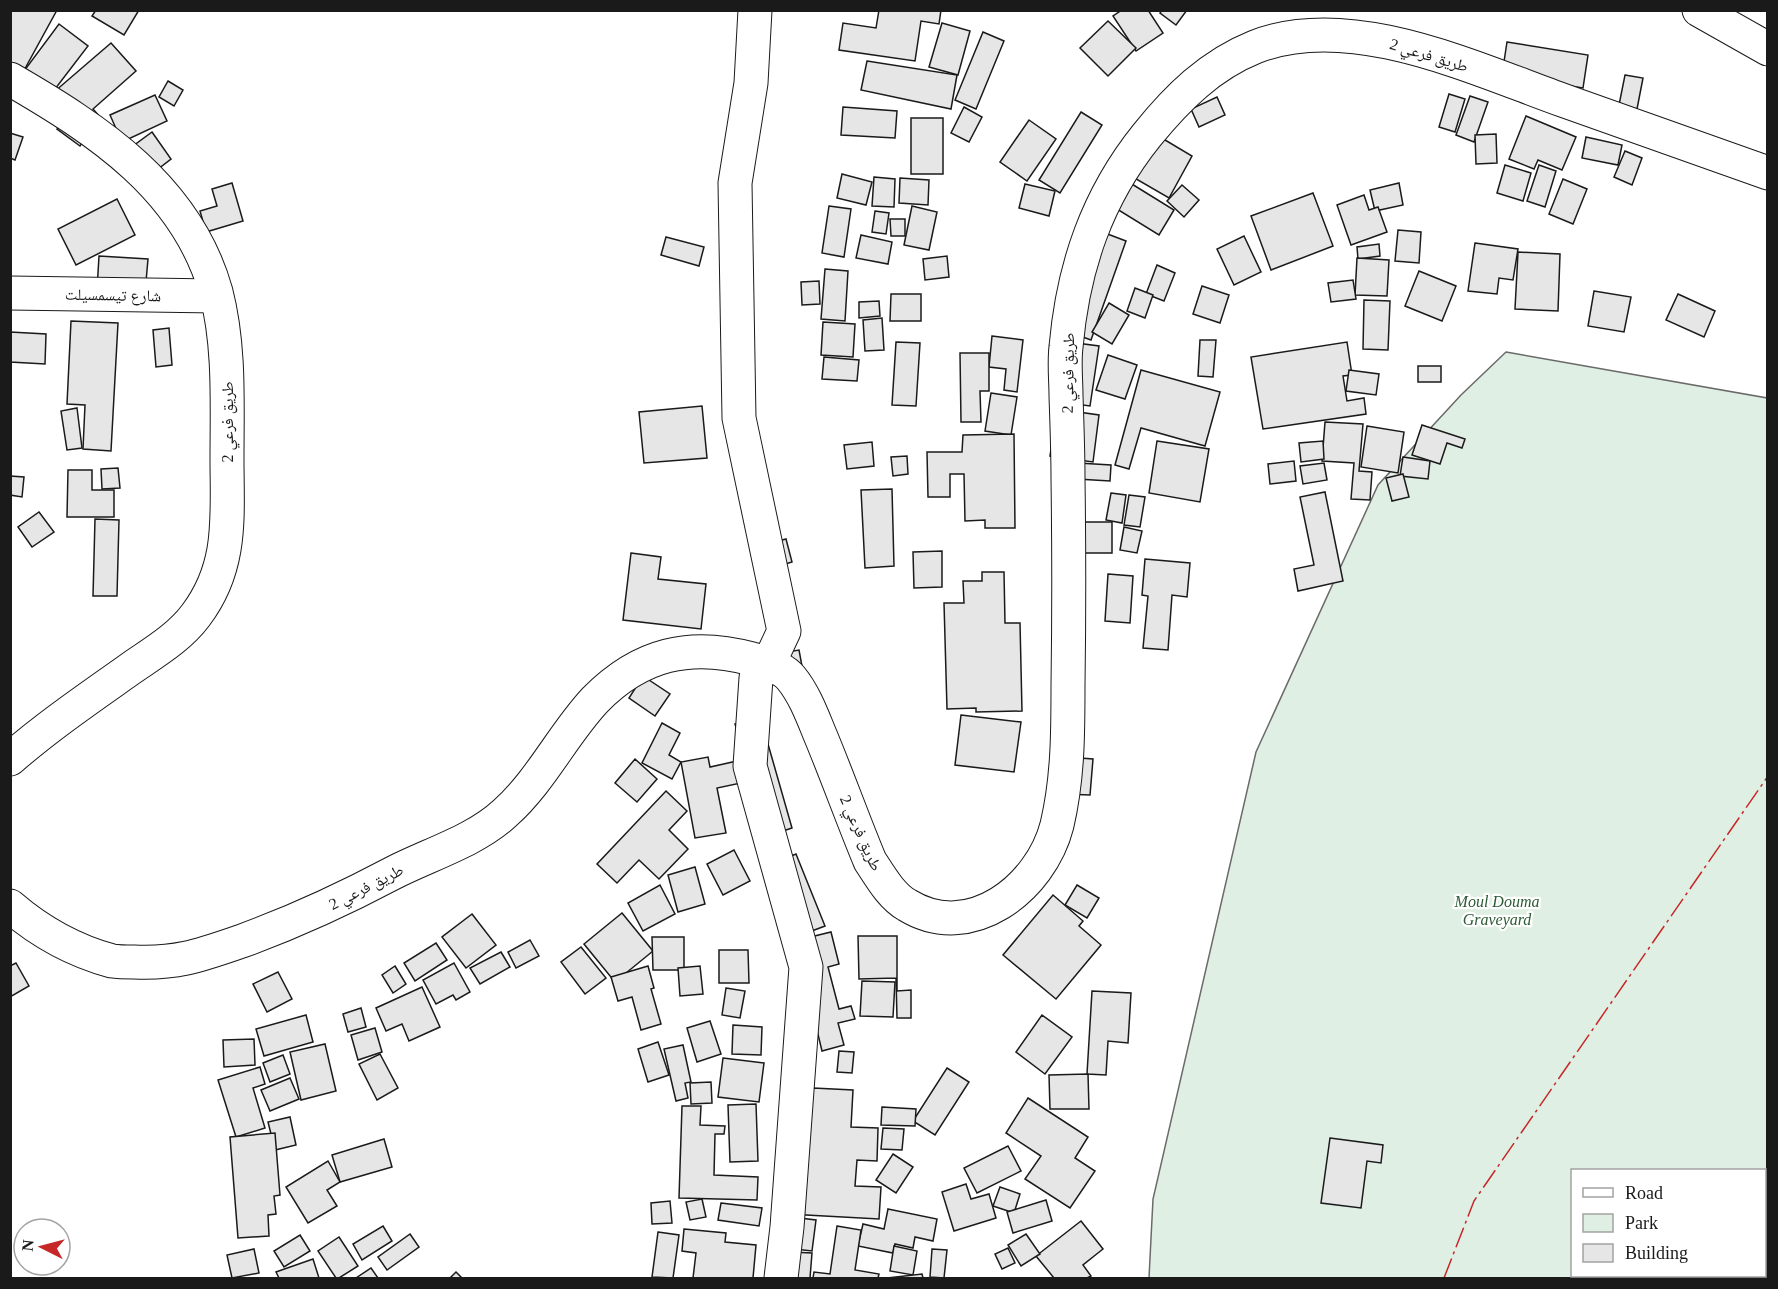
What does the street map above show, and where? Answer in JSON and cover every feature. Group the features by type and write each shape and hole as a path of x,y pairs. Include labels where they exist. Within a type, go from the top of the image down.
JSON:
{"main road":[{"path":"755,10 751,83 735,183 739,418 784,631 769,663 756,678 750,766 806,967 787,1227 781,1278"},
{"path":"1699,10 1767,49"},
{"name":"طريق فرعي 2","path":"10,906 49,935 114,961 152,963 186,960 273,929 335,904 482,830 505,813 537,777 594,701 624,675 650,661 678,652 710,650 769,663 790,677 810,710 870,861 884,882 903,903 926,914 950,918 978,914 1002,902 1024,886 1041,863 1055,831 1064,793 1067,761 1068,496 1065,351 1072,298 1084,248 1107,194 1136,148 1166,112 1198,80 1226,61 1257,46 1290,37 1320,34 1347,35 1438,56 1767,173"},
{"name":"طريق فرعي 2","path":"10,79 48,101 118,150 150,178 175,208 195,241 216,296 227,364 226,538 222,567 212,591 196,616 177,636 10,759"},
{"name":"شارع تيسمسيلت","path":"10,293 216,296"}],"green space":[{"name":"Moul Douma Graveyard","path":"1506,352 1767,398 1767,1278 1149,1278 1153,1199 1256,752 1378,485 1461,395"}],"building":[{"path":"10,10 57,10 22,74 10,67"},
{"path":"96,10 139,10 124,35 92,16"},
{"path":"879,10 941,10 939,24 921,21 915,61 839,50 843,23 876,28"},
{"path":"1122,10 1148,10 1163,33 1136,51 1113,16"},
{"path":"1162,10 1187,10 1176,25 1160,13"},
{"path":"1108,21 1136,48 1108,76 1080,48"},
{"path":"942,23 970,31 958,75 929,67"},
{"path":"59,24 88,46 52,93 24,71"},
{"path":"983,32 1004,41 976,109 955,100"},
{"path":"1507,42 1588,55 1583,88 1502,75"},
{"path":"111,43 136,71 93,109 101,118 54,92"},
{"path":"867,61 957,75 951,109 861,90"},
{"path":"1625,75 1643,78 1637,109 1619,105"},
{"path":"168,81 183,90 174,106 159,97"},
{"path":"1449,94 1465,99 1455,132 1439,127"},
{"path":"155,95 167,121 122,142 110,115"},
{"path":"1470,96 1488,102 1474,142 1456,135"},
{"path":"1217,97 1225,115 1199,127 1191,109"},
{"path":"843,107 897,111 895,138 841,135"},
{"path":"964,107 982,117 969,142 951,133"},
{"path":"1081,112 1102,125 1060,193 1039,180"},
{"path":"1526,116 1576,137 1562,170 1538,160 1534,169 1509,159"},
{"path":"911,118 943,118 943,174 911,174"},
{"path":"65,119 87,136 80,146 57,129"},
{"path":"1029,120 1056,139 1027,181 1000,162"},
{"path":"152,132 171,159 149,176 129,149"},
{"path":"10,133 23,137 15,160 10,158"},
{"path":"1155,134 1192,156 1169,198 1131,176"},
{"path":"1496,134 1497,163 1476,164 1475,135"},
{"path":"1586,137 1622,145 1618,165 1582,158"},
{"path":"1625,151 1642,158 1632,185 1614,177"},
{"path":"1505,165 1531,173 1523,201 1497,193"},
{"path":"1539,165 1556,171 1545,207 1527,201"},
{"path":"842,174 872,182 866,205 837,198"},
{"path":"874,177 895,179 894,207 872,206"},
{"path":"900,178 929,180 928,205 899,203"},
{"path":"1563,179 1587,189 1573,224 1549,214"},
{"path":"1127,181 1174,210 1159,235 1112,206"},
{"path":"232,183 243,221 206,232 200,211 217,206 212,189"},
{"path":"1399,183 1403,205 1375,211 1370,190"},
{"path":"1025,184 1055,191 1049,216 1019,208"},
{"path":"1182,185 1199,200 1184,217 1167,201"},
{"path":"1313,193 1333,246 1271,270 1251,216"},
{"path":"1364,195 1369,210 1378,207 1387,232 1351,245 1337,205"},
{"path":"117,199 135,235 76,265 58,229"},
{"path":"829,206 851,209 844,257 822,253"},
{"path":"912,206 937,212 929,250 904,245"},
{"path":"875,211 889,213 886,234 872,232"},
{"path":"890,219 905,219 905,236 891,236"},
{"path":"1097,230 1126,241 1091,340 1061,329"},
{"path":"1398,230 1421,232 1419,263 1395,261"},
{"path":"861,235 892,242 888,264 856,258"},
{"path":"1244,236 1261,272 1234,285 1217,249"},
{"path":"666,237 704,247 699,266 661,255"},
{"path":"1475,243 1518,249 1513,280 1499,278 1497,294 1468,291"},
{"path":"1379,244 1380,256 1358,259 1357,247"},
{"path":"1518,252 1560,254 1558,311 1515,309"},
{"path":"99,256 148,259 145,293 97,290"},
{"path":"947,256 949,277 925,280 923,259"},
{"path":"1357,258 1389,260 1387,296 1355,295"},
{"path":"1157,265 1175,273 1164,301 1146,294"},
{"path":"825,269 848,271 845,321 821,319"},
{"path":"1419,271 1456,286 1442,321 1405,306"},
{"path":"1353,280 1356,299 1331,302 1328,283"},
{"path":"819,281 820,304 802,305 801,282"},
{"path":"1202,286 1229,295 1220,323 1193,314"},
{"path":"1135,288 1153,295 1145,318 1127,311"},
{"path":"1594,291 1631,297 1624,332 1588,326"},
{"path":"891,294 921,294 921,321 890,321"},
{"path":"1678,294 1715,311 1704,337 1666,320"},
{"path":"1364,300 1390,301 1388,350 1363,349"},
{"path":"879,301 880,316 859,318 859,302"},
{"path":"1109,303 1129,315 1112,344 1092,332"},
{"path":"882,318 884,350 865,351 863,320"},
{"path":"71,321 118,323 111,451 83,449 85,405 67,404"},
{"path":"823,322 855,324 853,357 821,355"},
{"path":"169,328 172,365 156,367 153,330"},
{"path":"10,332 46,334 45,364 10,362"},
{"path":"992,336 1023,340 1017,392 1004,390 1006,369 989,367"},
{"path":"1200,340 1216,340 1213,377 1198,376"},
{"path":"1061,341 1099,346 1090,406 1053,401"},
{"path":"896,342 920,343 916,406 892,405"},
{"path":"1347,342 1352,375 1343,376 1347,401 1364,398 1366,414 1263,429 1251,357"},
{"path":"960,353 989,353 989,391 980,391 981,422 961,422"},
{"path":"1108,355 1137,365 1125,399 1096,390"},
{"path":"824,357 859,360 857,381 822,379"},
{"path":"1418,366 1441,366 1441,382 1418,382"},
{"path":"1141,370 1220,392 1205,446 1141,428 1129,469 1115,465"},
{"path":"1349,370 1379,374 1376,395 1346,391"},
{"path":"991,393 1017,397 1011,435 985,431"},
{"path":"702,406 707,458 644,463 639,412"},
{"path":"77,408 82,448 67,450 61,411"},
{"path":"1057,409 1099,415 1093,462 1050,456"},
{"path":"1325,422 1363,424 1359,471 1372,472 1370,500 1351,499 1354,463 1322,461"},
{"path":"1422,425 1465,439 1462,448 1447,443 1440,464 1412,455"},
{"path":"1367,426 1404,432 1398,473 1361,467"},
{"path":"1014,434 1015,528 985,528 985,520 965,521 964,474 950,474 950,497 928,497 927,452 962,452 963,435"},
{"path":"1157,441 1209,449 1200,502 1149,493"},
{"path":"1323,441 1324,459 1301,462 1299,443"},
{"path":"872,442 874,466 847,469 844,445"},
{"path":"907,456 908,474 893,476 891,457"},
{"path":"1403,457 1430,461 1428,479 1400,476"},
{"path":"1294,461 1296,481 1270,484 1268,464"},
{"path":"1078,463 1111,465 1110,481 1077,479"},
{"path":"1324,463 1327,480 1303,484 1300,466"},
{"path":"118,468 120,488 102,489 101,469"},
{"path":"68,470 92,470 92,490 114,490 114,517 67,517"},
{"path":"1403,474 1409,497 1392,501 1386,478"},
{"path":"10,476 24,477 22,497 10,495"},
{"path":"892,489 894,566 865,568 861,490"},
{"path":"1325,492 1343,581 1298,591 1294,569 1314,565 1300,497"},
{"path":"1111,493 1126,495 1122,523 1106,520"},
{"path":"1129,495 1145,497 1140,527 1124,525"},
{"path":"39,512 54,532 32,547 18,527"},
{"path":"95,519 119,520 117,596 93,596"},
{"path":"1080,522 1112,522 1112,553 1069,553"},
{"path":"1124,527 1142,531 1137,553 1120,550"},
{"path":"786,539 792,562 762,571 756,547"},
{"path":"942,551 942,587 914,588 913,552"},
{"path":"631,553 661,557 658,579 706,584 701,629 623,620"},
{"path":"1145,559 1190,563 1187,597 1172,595 1168,650 1143,648 1148,596 1142,595"},
{"path":"982,572 1004,572 1005,623 1020,623 1022,711 976,712 976,708 947,709 944,603 964,603 963,581 982,581"},
{"path":"1108,574 1133,576 1130,623 1105,621"},
{"path":"799,650 804,677 782,653"},
{"path":"643,676 670,694 655,716 629,698"},
{"path":"961,715 1021,722 1014,772 955,765"},
{"path":"760,716 792,828 768,836 735,724"},
{"path":"662,723 680,733 669,755 681,762 672,779 642,763"},
{"path":"708,757 710,767 737,761 741,783 717,788 726,833 695,838 681,762"},
{"path":"1066,757 1093,759 1090,795 1063,794"},
{"path":"635,759 657,779 637,802 615,783"},
{"path":"666,791 687,811 669,830 688,849 659,879 639,860 617,883 597,864"},
{"path":"734,850 750,881 723,895 707,864"},
{"path":"796,854 825,926 796,937 769,865"},
{"path":"695,867 705,904 678,912 668,875"},
{"path":"660,885 675,914 643,931 628,903"},
{"path":"1077,885 1099,898 1087,918 1065,905"},
{"path":"1053,895 1083,921 1079,926 1101,945 1056,999 1003,955"},
{"path":"622,913 653,951 615,982 584,944"},
{"path":"472,914 496,945 466,968 442,937"},
{"path":"831,932 839,964 828,967 839,1009 851,1006 855,1019 838,1023 844,1045 822,1051 810,1001 790,942"},
{"path":"858,936 897,936 897,991 911,990 911,1018 897,1018 896,978 859,979"},
{"path":"652,937 684,937 684,970 653,970"},
{"path":"530,940 539,956 516,968 508,952"},
{"path":"436,943 447,960 415,981 404,963"},
{"path":"581,947 606,978 585,994 561,962"},
{"path":"719,950 748,950 749,983 719,983"},
{"path":"501,952 510,967 480,984 470,968"},
{"path":"16,963 29,986 10,997 10,966"},
{"path":"454,963 470,992 456,1000 453,995 436,1004 423,980"},
{"path":"395,966 406,984 393,993 382,975"},
{"path":"648,966 654,988 651,989 661,1024 641,1030 632,997 618,1001 611,977"},
{"path":"700,966 703,994 680,996 678,968"},
{"path":"278,972 292,999 267,1012 253,984"},
{"path":"862,981 895,982 893,1017 860,1016"},
{"path":"422,987 440,1027 409,1041 402,1024 386,1031 376,1008"},
{"path":"726,988 745,991 740,1018 722,1015"},
{"path":"1092,991 1131,993 1128,1043 1108,1041 1106,1075 1087,1074"},
{"path":"361,1008 366,1027 348,1032 343,1014"},
{"path":"306,1015 313,1042 264,1056 256,1029"},
{"path":"1042,1015 1072,1037 1045,1074 1016,1052"},
{"path":"710,1021 721,1054 697,1062 687,1028"},
{"path":"733,1025 762,1027 761,1055 732,1054"},
{"path":"375,1028 382,1052 358,1060 351,1035"},
{"path":"254,1039 255,1065 224,1067 223,1040"},
{"path":"658,1042 669,1075 648,1082 638,1049"},
{"path":"325,1044 336,1091 301,1100 290,1052"},
{"path":"683,1045 691,1082 685,1083 688,1098 676,1101 664,1049"},
{"path":"839,1051 854,1052 852,1073 837,1072"},
{"path":"380,1054 398,1088 377,1100 359,1064"},
{"path":"283,1055 290,1074 270,1082 263,1063"},
{"path":"723,1058 764,1063 759,1102 718,1097"},
{"path":"260,1067 265,1084 253,1088 265,1128 236,1137 218,1080"},
{"path":"947,1068 969,1082 935,1135 913,1121"},
{"path":"1088,1074 1089,1109 1050,1109 1049,1075"},
{"path":"290,1078 299,1099 270,1111 261,1090"},
{"path":"711,1082 712,1103 691,1104 690,1083"},
{"path":"813,1088 853,1090 851,1127 878,1128 877,1161 857,1160 855,1186 881,1187 879,1219 788,1214"},
{"path":"1028,1098 1088,1137 1075,1158 1095,1171 1070,1208 1025,1179 1041,1156 1006,1133"},
{"path":"756,1104 758,1161 730,1162 728,1105"},
{"path":"682,1106 701,1106 700,1125 725,1126 724,1134 715,1134 714,1175 758,1177 757,1200 679,1198"},
{"path":"882,1107 916,1109 915,1126 881,1125"},
{"path":"290,1117 296,1145 275,1150 268,1122"},
{"path":"883,1128 904,1129 902,1150 881,1149"},
{"path":"275,1133 280,1195 274,1196 276,1214 268,1215 269,1236 238,1238 230,1137"},
{"path":"1330,1138 1383,1145 1381,1163 1367,1161 1361,1208 1321,1203"},
{"path":"384,1139 392,1167 340,1182 332,1155"},
{"path":"1008,1146 1021,1171 977,1193 964,1168"},
{"path":"893,1154 913,1167 896,1193 876,1180"},
{"path":"328,1161 340,1182 327,1190 337,1206 308,1223 286,1187"},
{"path":"966,1184 971,1199 989,1194 996,1218 954,1231 942,1192"},
{"path":"1000,1187 1020,1194 1014,1213 993,1206"},
{"path":"702,1199 706,1217 690,1220 686,1202"},
{"path":"1046,1200 1052,1221 1013,1233 1007,1212"},
{"path":"670,1201 672,1223 652,1224 651,1203"},
{"path":"721,1203 762,1208 759,1226 718,1220"},
{"path":"888,1209 937,1219 933,1241 915,1237 913,1248 895,1244 893,1253 858,1246 863,1224 884,1229"},
{"path":"791,1217 816,1220 812,1251 786,1248"},
{"path":"1081,1221 1103,1249 1083,1265 1091,1276 1054,1278 1036,1256"},
{"path":"383,1226 392,1241 362,1260 353,1244"},
{"path":"837,1226 861,1230 855,1270 879,1274 878,1278 813,1278 814,1272 830,1274"},
{"path":"684,1229 726,1233 725,1242 756,1245 753,1278 693,1278 696,1253 682,1251"},
{"path":"658,1232 679,1235 673,1278 652,1277"},
{"path":"410,1234 419,1247 387,1270 378,1257"},
{"path":"1026,1234 1040,1254 1021,1266 1008,1245"},
{"path":"300,1235 310,1251 284,1267 274,1251"},
{"path":"339,1237 358,1266 336,1278 318,1251"},
{"path":"894,1246 917,1251 913,1275 890,1271"},
{"path":"1008,1248 1015,1263 1002,1269 995,1254"},
{"path":"254,1249 259,1273 232,1278 227,1255"},
{"path":"932,1249 947,1250 944,1278 930,1277"},
{"path":"791,1252 812,1253 810,1278 789,1278"},
{"path":"313,1259 319,1278 279,1278 276,1272"},
{"path":"371,1268 378,1278 356,1278"},
{"path":"456,1272 462,1278 450,1278"},
{"path":"922,1274 923,1278 887,1278"}],"power":[{"path":"1444,1278 1474,1201 1768,776"}]}
